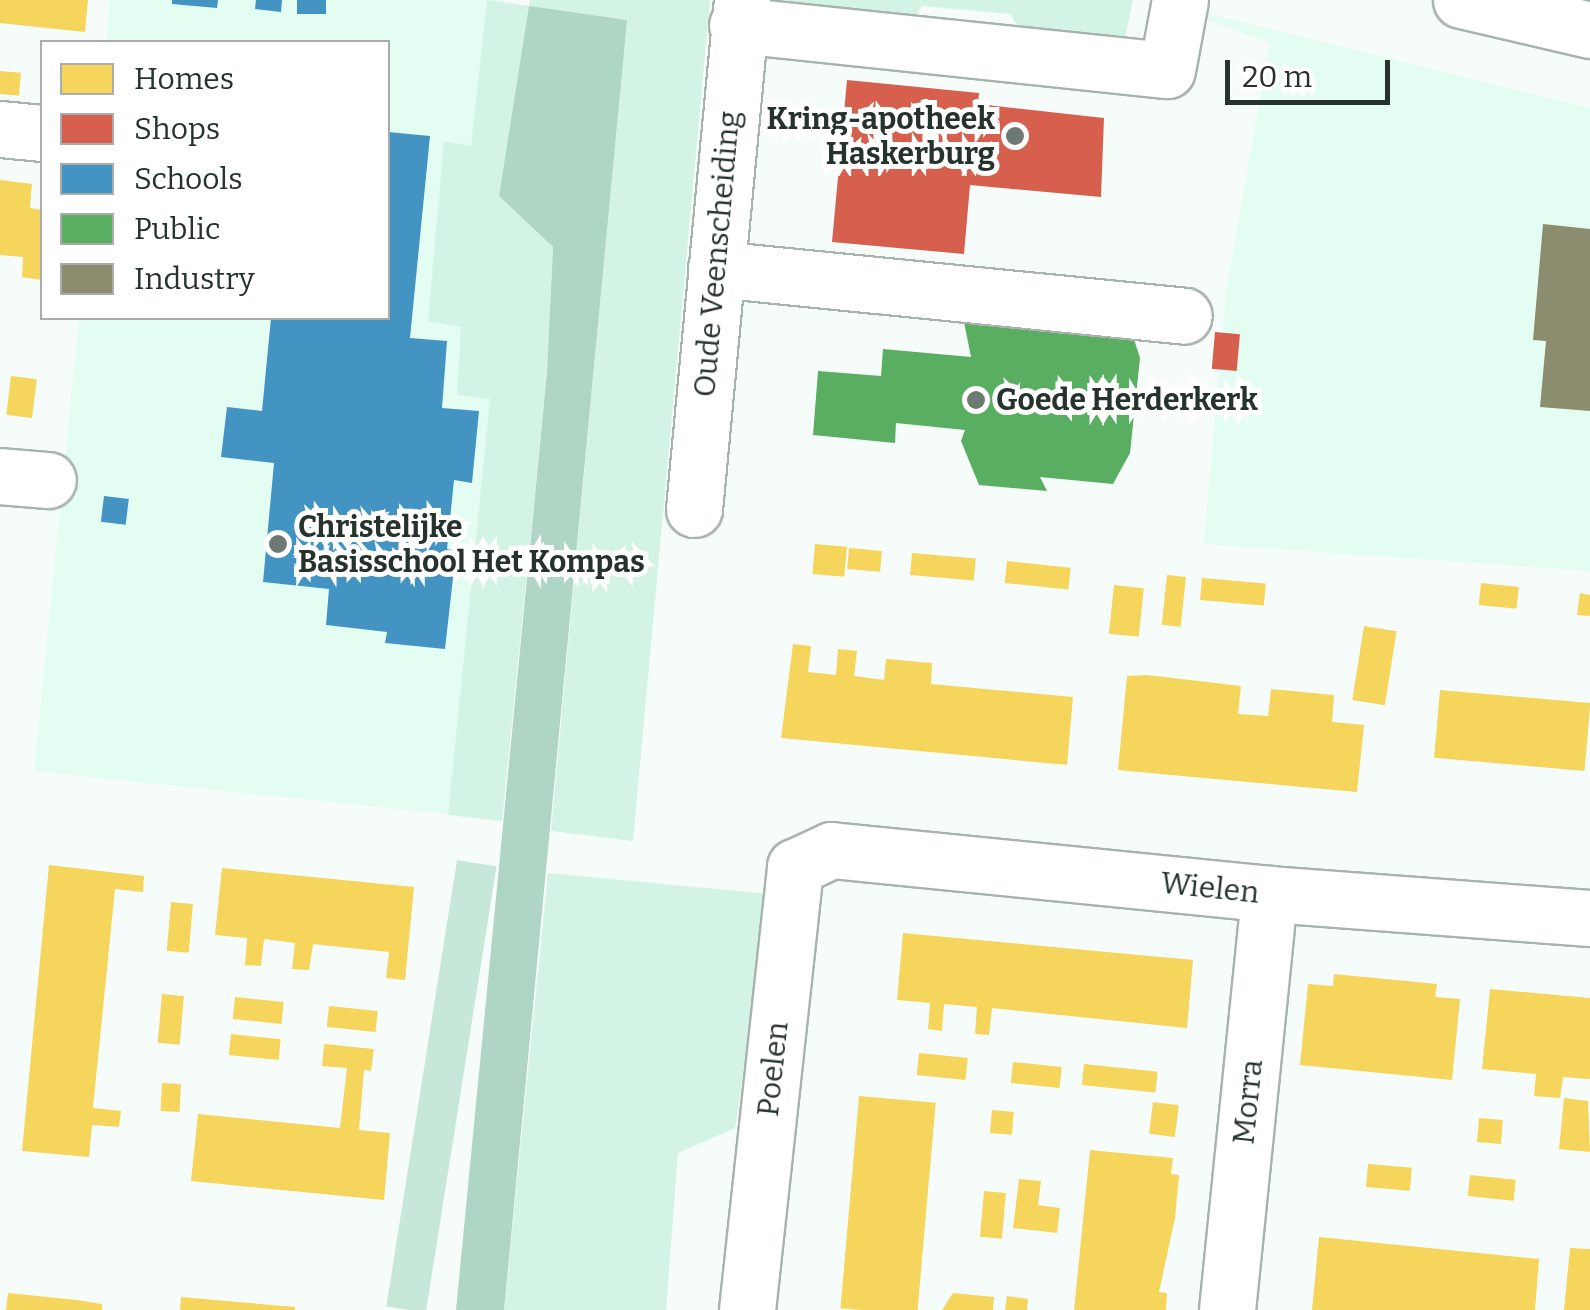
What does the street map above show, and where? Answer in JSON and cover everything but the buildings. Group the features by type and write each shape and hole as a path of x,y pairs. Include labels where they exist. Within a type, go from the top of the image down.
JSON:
{"street":[{"path":"740,13 1167,70 1180,0"},
{"path":"1460,0 1590,30"},
{"name":"Oude Veenscheiding","path":"694,509 740,13"},
{"path":"0,128 40,133"},
{"path":"716,269 1184,316"},
{"name":"Wielen","path":"831,850 1269,894 1590,918"},
{"name":"Poelen","path":"747,1310 795,867 831,850"},
{"name":"Morra","path":"1228,1310 1269,894"}],"shaded area":[{"name":"Christelijke Basisschool Het Kompas","path":"110,0 504,0 482,171 524,265 475,817 34,771 79,320 390,320 390,40 106,40"},
{"path":"487,0 529,6 530,0 710,0 633,841 551,831 626,20 530,7 499,196 553,247 547,372 502,821 448,815 490,399 457,395 461,327 428,321 444,141 471,146"},
{"path":"784,0 1133,0 1122,52 1025,38 1010,14 922,6 908,29"},
{"path":"1152,0 1590,108 1590,571 1204,544 1226,292 1270,43"},
{"path":"529,6 627,20 504,1310 456,1310 547,372 553,247 499,196"},
{"path":"457,860 497,866 426,1310 386,1306"},
{"path":"548,873 770,894 735,1128 678,1153 666,1310 504,1310"}],"place":[{"name":"Kring-apotheek Haskerburg","path":"1015,136"},
{"name":"Goede Herderkerk","path":"976,400"},
{"name":"Christelijke Basisschool Het Kompas","path":"278,544"}]}
